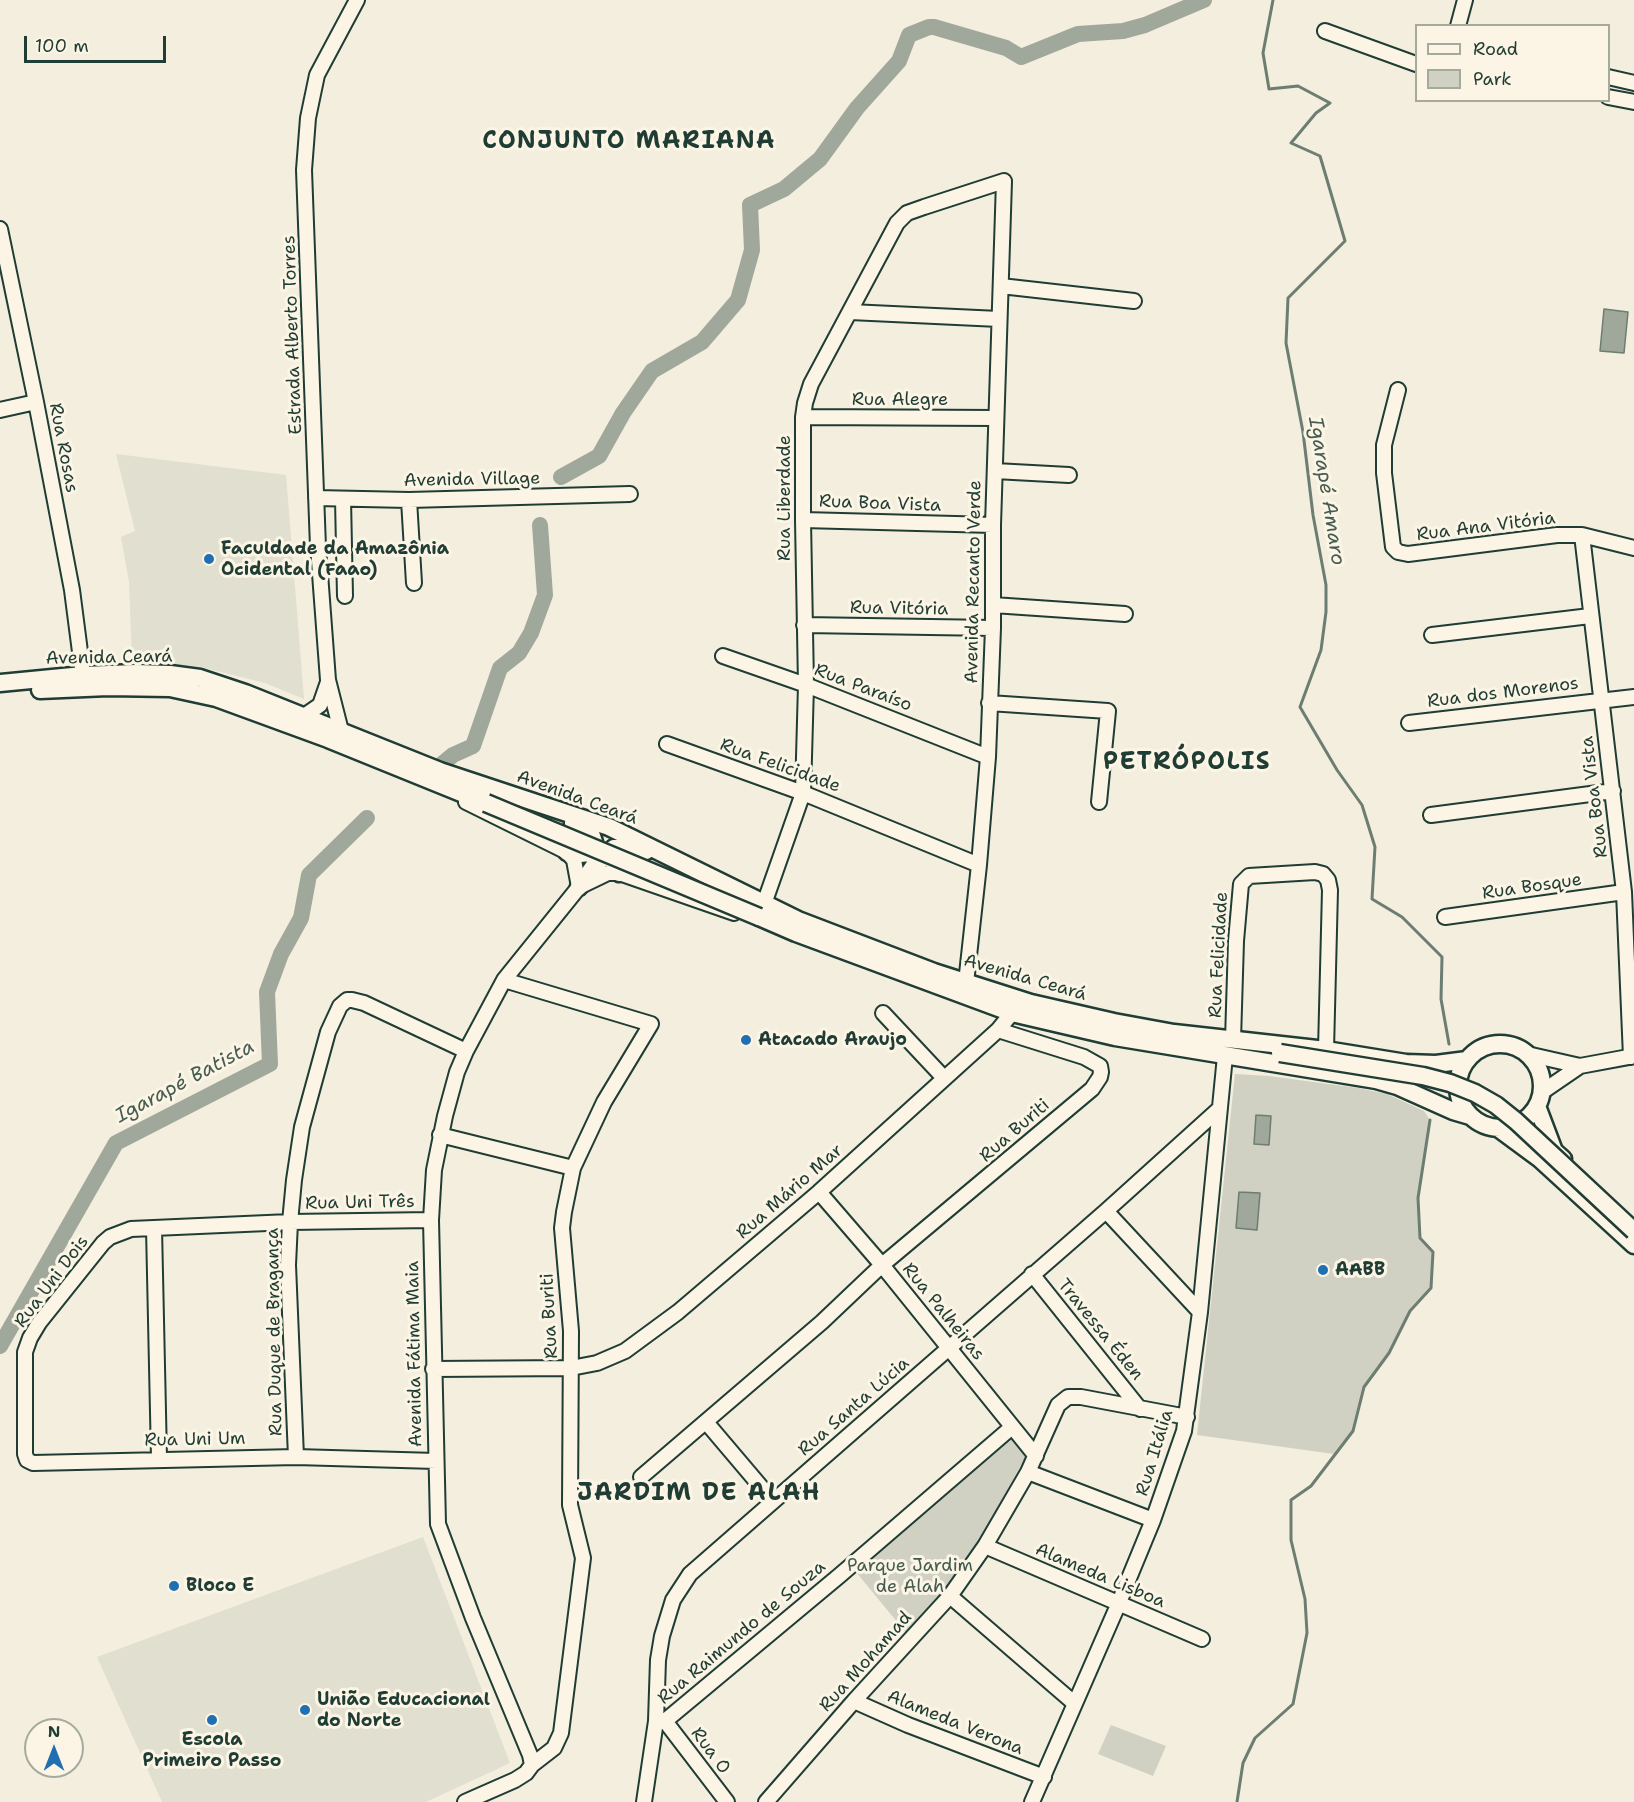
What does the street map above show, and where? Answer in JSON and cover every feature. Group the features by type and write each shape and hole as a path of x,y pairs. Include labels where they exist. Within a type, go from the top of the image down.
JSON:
{"main road":[{"name":"Avenida Ceará","path":"0,684 83,675 170,674 200,678 245,693 440,771 609,827 678,862 763,914 1031,1003 1114,1022 1238,1040"},
{"name":"Avenida Ceará","path":"0,694 99,687 170,688 216,698 443,785 1012,1013 1115,1037 1376,1080 1397,1086 1453,1111 1470,1116"},
{"path":"526,801 582,827 592,836 594,842 590,853 567,852"},
{"path":"619,873 614,863 622,847"},
{"path":"579,887 593,867 614,848 632,847 678,862"},
{"path":"1238,1040 1326,1050 1420,1065 1467,1059"},
{"path":"1238,1040 1280,1053 1423,1076 1475,1093 1516,1121 1634,1231"},
{"path":"1539,1099 1521,1123 1506,1128 1483,1125 1470,1116 1461,1103 1458,1088 1460,1073 1467,1059 1479,1050 1494,1044 1509,1045 1527,1054 1538,1069 1539,1099 1554,1151 1634,1221"},
{"path":"1498,1128 1540,1159 1634,1245"}],"street":[{"name":"Estrada Alberto Torres","path":"341,732 328,680 316,498 304,171 308,118 317,75 357,0"},
{"path":"1459,24 1465,0"},
{"path":"1325,31 1415,64"},
{"path":"1610,77 1634,83"},
{"path":"1610,97 1634,102"},
{"name":"Avenida Recanto Verde","path":"966,983 988,757 1004,181"},
{"name":"Rua Liberdade","path":"763,914 803,793 806,685 803,417 811,384 897,223 907,213 1004,181"},
{"name":"Rua Rosas","path":"0,229 72,590 83,675"},
{"path":"1001,286 1134,301"},
{"path":"850,312 999,319"},
{"name":"Rua Ana Vitória","path":"1398,390 1384,446 1384,473 1393,547 1398,552 1408,554 1582,535 1634,548"},
{"path":"0,410 36,402"},
{"name":"Rua Alegre","path":"803,417 996,418"},
{"path":"995,471 1069,475"},
{"name":"Avenida Village","path":"316,498 409,500 630,494"},
{"path":"343,499 345,596"},
{"path":"409,500 414,583"},
{"name":"Rua Boa Vista","path":"803,520 993,525"},
{"name":"Rua Boa Vista","path":"1582,535 1590,616 1614,791 1624,892 1633,1056"},
{"path":"993,605 1125,614"},
{"path":"1432,635 1590,616"},
{"name":"Rua Vitória","path":"804,625 993,628"},
{"name":"Rua Paraíso","path":"723,656 806,685 988,757"},
{"name":"Estrada Alberto Torres","path":"304,716 320,705 328,680"},
{"name":"Rua dos Morenos","path":"1409,723 1634,696"},
{"path":"989,703 1108,711 1100,802"},
{"name":"Rua Felicidade","path":"667,744 803,793 979,865"},
{"name":"Avenida Ceará","path":"443,785 481,810 567,852"},
{"path":"1431,815 1614,791"},
{"path":"567,852 573,860 579,887 608,873 619,873"},
{"name":"Rua Felicidade","path":"1238,1040 1236,941 1240,884 1249,876 1315,872 1323,874 1328,880 1330,890 1326,1050"},
{"name":"Avenida Ceará","path":"619,873 745,917 763,914"},
{"name":"Avenida Fátima Maia","path":"532,1765 526,1744 438,1524 430,1220 434,1170 440,1135 457,1072 466,1051 504,980 579,887"},
{"name":"Rua Bosque","path":"1444,917 1624,892"},
{"name":"Rua Buriti","path":"504,980 651,1024 604,1102 573,1168 565,1200 562,1228 571,1331 570,1505 583,1558 561,1733 554,1748 532,1765"},
{"name":"Rua Duque de Bragança","path":"296,1457 288,1265 290,1222 302,1127 328,1032 340,1006 347,1000 364,1002 466,1051"},
{"path":"883,1013 944,1078"},
{"name":"Rua Mário Mar","path":"571,1368 597,1363 625,1351 678,1312 819,1192 998,1030 1012,1013"},
{"name":"Rua Buriti","path":"641,1477 822,1322 882,1265 1092,1089 1100,1077 1100,1066 1084,1057 998,1030"},
{"path":"1527,1054 1580,1066 1633,1056"},
{"name":"Rua Itália","path":"1032,1802 1153,1520 1187,1417 1200,1312 1225,1056"},
{"path":"1539,1099 1580,1066"},
{"name":"Rua Santa Lúcia","path":"644,1802 661,1721 658,1660 662,1636 673,1600 690,1574 1106,1211 1218,1110"},
{"path":"440,1135 573,1168"},
{"name":"Rua Palheiras","path":"819,1192 882,1265 1036,1456"},
{"path":"1106,1211 1200,1312"},
{"name":"Rua Uni Três","path":"290,1222 430,1220"},
{"name":"Rua Uni Dois","path":"27,1460 25,1454 25,1352 39,1323 103,1243 120,1232 131,1229 290,1222"},
{"path":"154,1228 159,1458"},
{"name":"Travessa Éden","path":"1032,1274 1140,1409"},
{"path":"433,1369 571,1368"},
{"name":"Rua Mohamad","path":"766,1802 950,1596 985,1546 1028,1472 1058,1405 1068,1397 1081,1397 1187,1417"},
{"path":"706,1422 773,1501"},
{"name":"Rua Raimundo de Souza","path":"661,1721 839,1576 1012,1427"},
{"name":"Rua Uni Um","path":"27,1460 33,1463 159,1458 296,1457 436,1461"},
{"path":"1028,1472 1153,1520"},
{"name":"Alameda Lisboa","path":"985,1546 1118,1605 1202,1639"},
{"path":"950,1596 1074,1703"},
{"name":"Alameda Verona","path":"854,1701 908,1725 1044,1777"},
{"name":"Rua O","path":"661,1721 727,1802"},
{"path":"465,1802 515,1780 526,1773 532,1765"}],"shaded area":[{"path":"1604,309 1628,312 1624,353 1600,351"},
{"name":"Faculdade da Amazônia Ocidental (Faao)","path":"116,454 286,475 304,699 265,683 201,667 132,660 129,582 121,537 135,531"},
{"path":"1256,1115 1271,1116 1269,1145 1254,1144"},
{"path":"1239,1192 1260,1193 1257,1230 1236,1228"},
{"name":"União Educacional do Norte","path":"423,1537 510,1763 426,1802 162,1802 97,1657"}],"green space":[{"name":"AABB","path":"1235,1074 1269,1076 1387,1094 1424,1111 1430,1120 1418,1198 1420,1238 1433,1252 1431,1288 1410,1311 1389,1353 1364,1387 1353,1431 1334,1454 1197,1435"},
{"name":"Parque Jardim de Alah","path":"1011,1436 1026,1456 974,1549 945,1594 907,1634 856,1572"},
{"path":"1111,1725 1166,1746 1153,1776 1098,1754"}],"waterway":[{"name":"Igarapé Batista","path":"561,477 599,456 623,413 652,371 702,342 738,300 752,250 750,205 784,189 820,159 857,108 899,61 909,35 934,27 1006,48 1021,57 1078,34 1123,31 1145,25 1204,0"},
{"name":"Igarapé Amaro","path":"1273,0 1263,53 1269,89 1298,86 1330,103 1316,113 1291,143 1320,156 1345,241 1288,298 1286,343 1303,432 1313,515 1326,585 1326,612 1321,650 1300,707 1337,770 1362,805 1375,847 1372,899 1402,917 1442,957 1441,999 1449,1044"},
{"name":"Igarapé Batista","path":"436,769 453,755 473,746 500,668 519,653 531,633 545,595 540,525"},
{"name":"Igarapé Batista","path":"0,1346 116,1143 270,1064 267,992 281,954 301,918 309,875 367,818"},
{"name":"Igarapé Amaro","path":"1237,1802 1243,1763 1255,1738 1293,1704 1307,1633 1305,1599 1291,1540 1291,1500 1311,1486 1353,1431 1364,1387 1389,1353 1410,1311 1431,1288 1433,1252 1420,1238 1418,1198 1430,1120"}],"place":[{"name":"Faculdade da Amazônia Ocidental (Faao)","path":"209,559"},
{"name":"Atacado Araujo","path":"746,1040"},
{"name":"AABB","path":"1323,1270"},
{"name":"Bloco E","path":"174,1586"},
{"name":"União Educacional do Norte","path":"305,1710"},
{"name":"Escola Primeiro Passo","path":"212,1720"}],"district":[{"name":"CONJUNTO MARIANA","path":"629,142"},
{"name":"PETRÓPOLIS","path":"1187,763"},
{"name":"JARDIM DE ALAH","path":"699,1494"}]}
